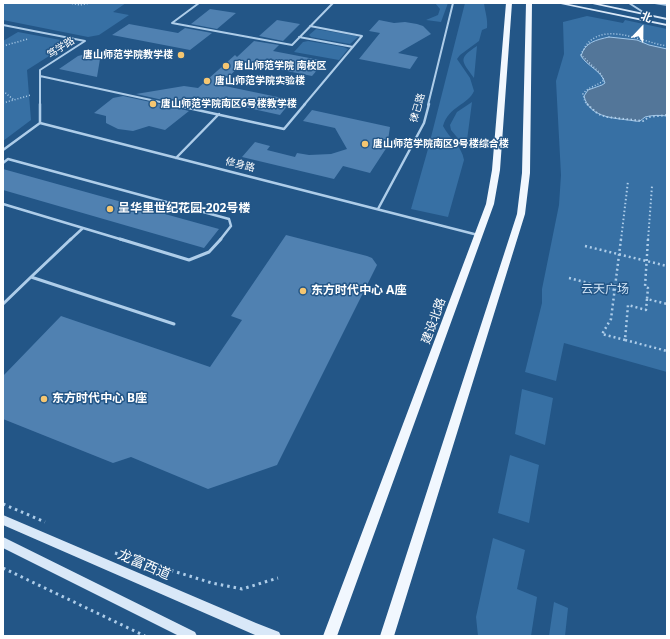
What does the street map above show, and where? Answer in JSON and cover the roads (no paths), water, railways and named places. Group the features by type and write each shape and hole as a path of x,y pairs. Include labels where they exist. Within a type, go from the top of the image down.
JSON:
{"main road":[{"name":"建设北路","path":"330,636 480,236 490,204 496,170 509,3"},
{"path":"388,636 520,214 526,173 529,3"},
{"path":"558,3 667,25"},
{"path":"590,3 667,19"},
{"name":"龙富西道","path":"3,520 274,636"},
{"path":"3,542 191,636"}],"lane":[{"path":"199,3 172,23 292,45 334,3"},
{"name":"律己路","path":"378,209 424,123 453,3"},
{"path":"629,3 646,14"},
{"path":"655,3 667,5"},
{"name":"笃学路","path":"3,25 85,41 40,70 40,76"},
{"path":"3,150 40,123 40,76 284,128 362,36 310,26"},
{"path":"299,37 353,47"},
{"path":"176,158 219,114"},
{"name":"修身路","path":"40,123 480,236"},
{"path":"3,163 8,159 229,219 231,226 212,251 203,256 189,260 3,204"},
{"path":"3,304 83,228"},
{"path":"32,277 174,324"}],"place":[{"name":"唐山师范学院教学楼","path":"181,55"},
{"name":"唐山师范学院 南校区","path":"226,66"},
{"name":"唐山师范学院实验楼","path":"207,81"},
{"name":"唐山师范学院南区6号楼教学楼","path":"153,104"},
{"name":"唐山师范学院南区9号楼综合楼","path":"365,144"},
{"name":"呈华里世纪花园-202号楼","path":"110,209"},
{"name":"东方时代中心 A座","path":"303,291"},
{"name":"东方时代中心 B座","path":"44,399"}],"park label":[{"name":"云天广场","path":"605,290"}]}
